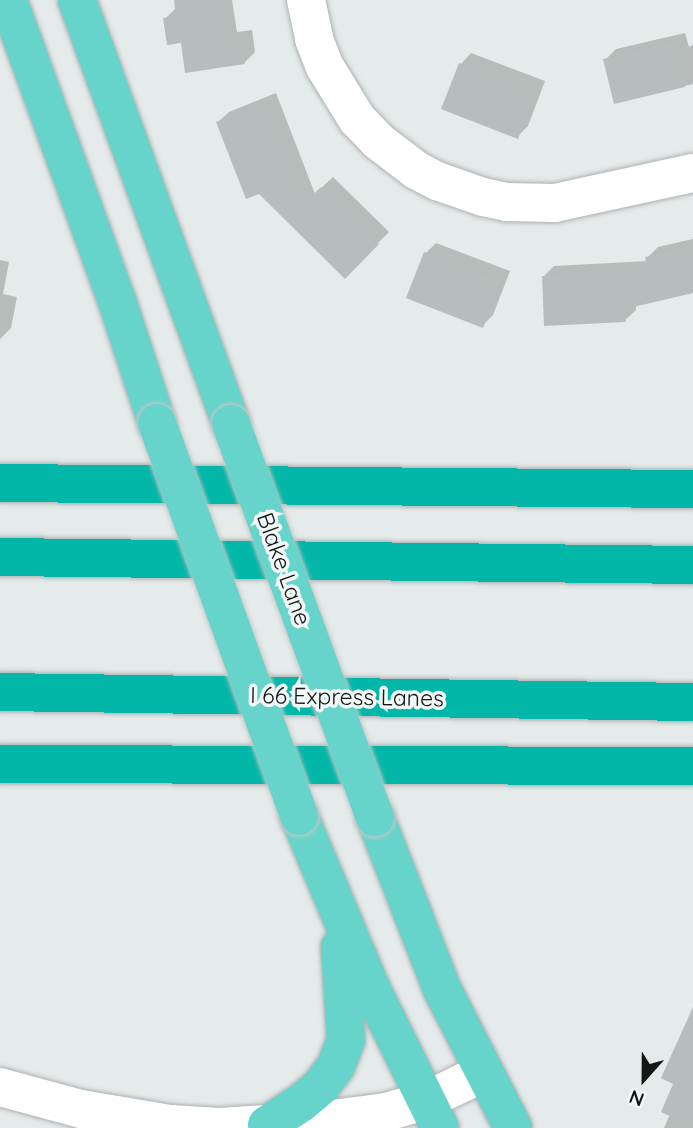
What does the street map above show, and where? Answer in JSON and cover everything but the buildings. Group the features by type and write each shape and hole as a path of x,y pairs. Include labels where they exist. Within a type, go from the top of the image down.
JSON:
{"highway":[{"path":"0,483 693,489"},
{"path":"0,557 693,565"},
{"name":"I 66 Express Lanes","path":"0,692 693,702"},
{"path":"0,764 693,766"}],"main road":[{"path":"8,0 299,816 335,903 432,1115"},
{"name":"Blake Lane","path":"77,0 375,817 442,989 513,1128"},
{"path":"268,1126 321,1086 337,1066 346,1040 344,981 335,903"}],"street":[{"path":"306,0 314,39 325,67 357,118 378,141 416,170 437,181 483,197 555,203 693,173"},
{"path":"0,1087 81,1109 170,1124 268,1126 359,1117 432,1115 483,1073"}]}
